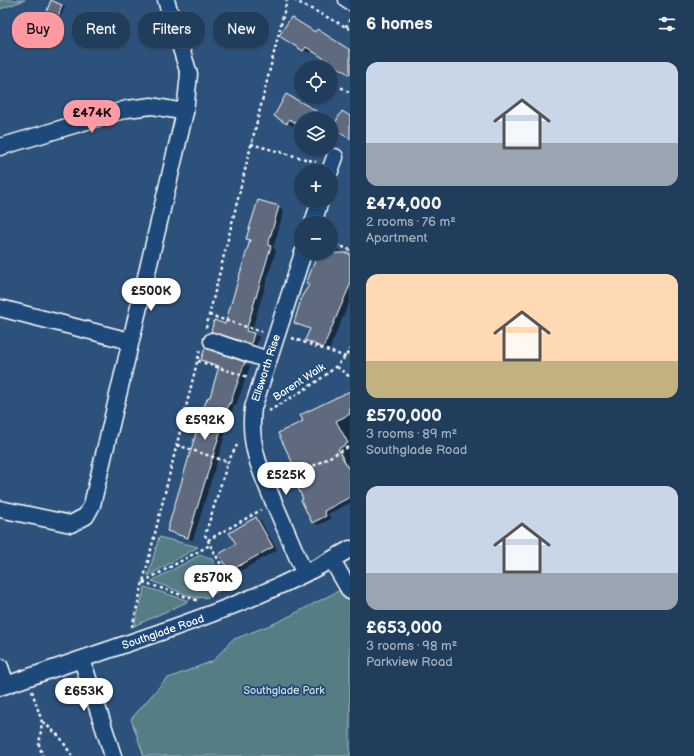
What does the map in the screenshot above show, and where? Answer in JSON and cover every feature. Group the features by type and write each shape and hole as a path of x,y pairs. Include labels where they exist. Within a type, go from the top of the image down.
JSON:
{"street":[{"path":"0,508 66,524 76,522 86,516 92,505 185,112 189,74 166,0"},
{"path":"0,147 127,109 152,106 185,112"},
{"name":"Ellsworth Rise","path":"301,260 253,408 251,423 252,443 256,458 304,573"},
{"path":"0,308 130,340"},
{"path":"206,339 268,360"},
{"name":"Southglade Road","path":"3,686 216,613 256,597 332,560 350,549"},
{"path":"332,560 350,591"},
{"path":"82,660 113,756"},
{"path":"0,667 3,686"}],"path":[{"path":"131,631 198,361 206,339 209,315 287,0"},
{"path":"294,0 350,29"},
{"path":"346,27 350,19"},
{"path":"338,85 350,93"},
{"path":"251,144 328,164"},
{"path":"338,245 350,250"},
{"path":"209,315 276,337"},
{"path":"293,338 346,357"},
{"name":"Barent Walk","path":"251,423 337,367 346,357 350,349"},
{"path":"198,361 262,381"},
{"path":"337,367 350,377"},
{"path":"232,585 205,535 228,462 251,423"},
{"path":"177,445 228,462"},
{"path":"208,540 271,496 350,446"},
{"path":"143,582 210,545"},
{"path":"143,582 205,604"},
{"path":"28,678 42,722 39,745 43,756"},
{"path":"42,722 60,737 72,756"}],"green space":[{"path":"0,0 25,0 0,9"},
{"path":"159,537 198,547 148,576"},
{"path":"200,555 212,559 226,586 209,597 195,598 152,581"},
{"name":"Southglade Park","path":"350,585 350,756 144,756 131,719 166,679 213,661 232,640 278,622"},
{"path":"145,587 189,601 134,626"}],"building":[{"path":"51,0 62,5 60,12 46,12"},
{"path":"291,17 315,32 317,29 350,50 350,75 338,67 338,60 326,60 306,47 303,51 279,36"},
{"path":"286,94 294,98 294,104 304,104 318,112 294,112 294,122 289,119 287,124 274,116"},
{"path":"342,111 350,116 350,139 338,132 338,118"},
{"path":"258,200 279,206 268,245 271,246 246,331 254,333 251,344 211,332 214,320 225,324 250,240 246,239"},
{"path":"338,253 350,253 350,285 323,348 305,340 310,329 294,323 302,296 309,285 306,284 315,260 338,260"},
{"path":"205,348 245,362 230,404 229,403 188,538 167,531 203,409 208,397 210,397 219,366 201,360"},
{"path":"350,391 350,414 336,421 348,443 338,449 350,472 350,497 324,511 326,516 312,523 293,478 299,476 278,433 303,421 300,415"},
{"path":"256,517 273,547 235,568 234,566 228,569 219,554 236,544 229,533"}]}
